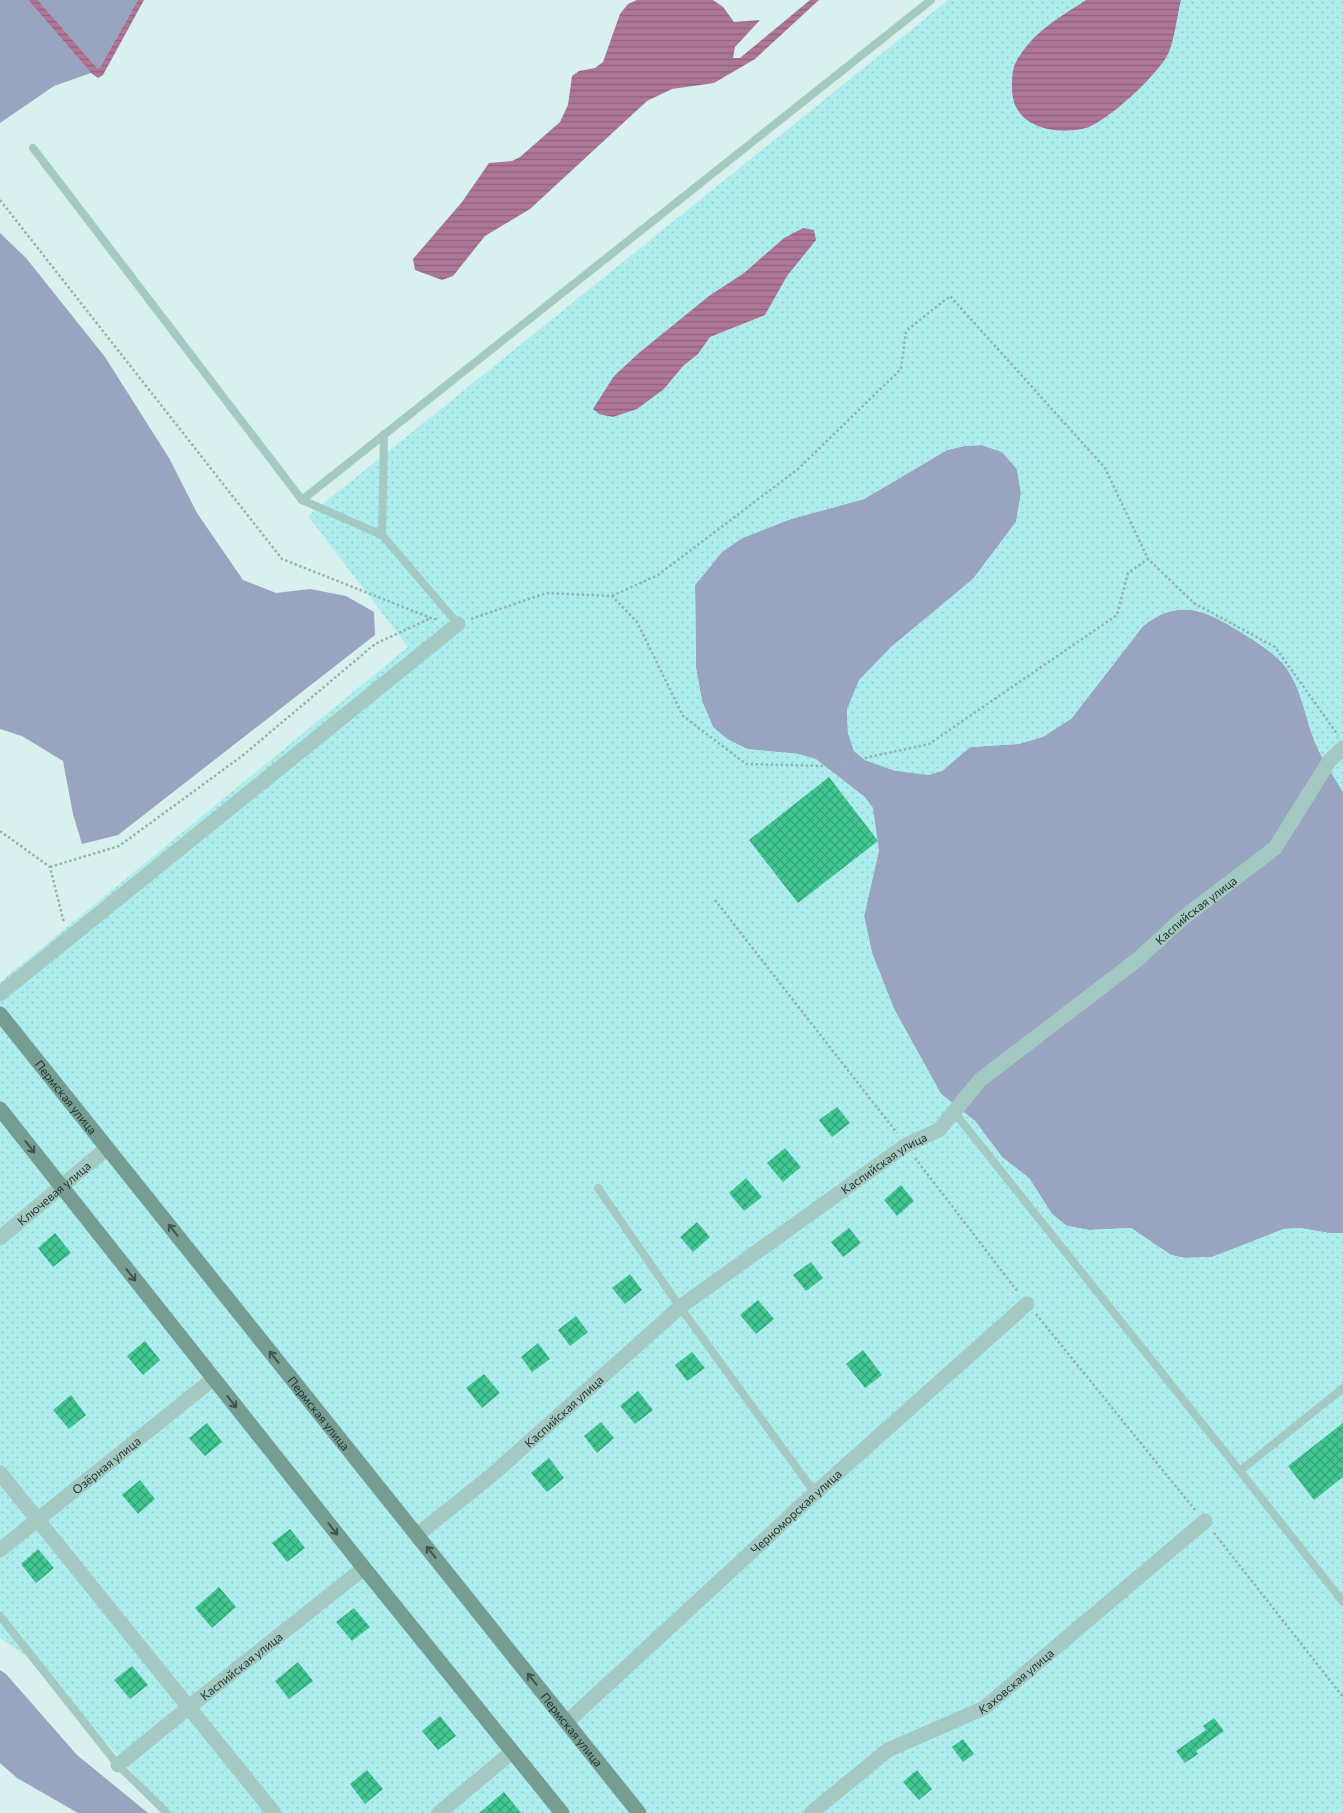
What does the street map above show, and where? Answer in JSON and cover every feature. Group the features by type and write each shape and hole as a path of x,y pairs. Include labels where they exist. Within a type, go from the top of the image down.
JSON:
{"street":[{"path":"0,994 458,624"},
{"name":"Каспийская улица","path":"417,1535 492,1475 680,1307 906,1145 939,1130 980,1080 1137,960 1183,918 1275,848 1330,760 1343,748"},
{"name":"Пермская улица","path":"0,1014 639,1813"},
{"path":"0,1109 213,1379 562,1813"},
{"name":"Ключевая улица","path":"0,1238 108,1148"},
{"name":"Черноморская улица","path":"567,1722 815,1493 1027,1304"},
{"name":"Озёрная улица","path":"0,1550 213,1379"},
{"path":"0,1473 274,1813"},
{"name":"Каховская улица","path":"810,1813 888,1750 984,1708 1205,1522"},
{"name":"Каспийская улица","path":"118,1765 364,1568"},
{"path":"439,1813 512,1752"}],"lane":[{"path":"302,500 931,0"},
{"path":"33,148 302,500 382,535 458,624"},
{"path":"382,535 384,434"},
{"path":"954,1112 1343,1602"},
{"path":"598,1188 680,1307 815,1493"},
{"path":"1240,1471 1343,1388"},
{"path":"0,1616 118,1765 167,1813"}],"path":[{"path":"0,200 282,559 432,618 458,624 546,593 612,596 658,574 798,469 902,369 906,331 950,296 1105,468 1148,559 1194,603 1275,647 1343,742"},
{"path":"612,596 638,622 683,716 746,764 828,766 929,744 1117,615 1128,573 1148,559"},
{"path":"50,868 119,846 242,756 374,644 432,618"},
{"path":"0,832 50,868 68,938"}],"shaded area":[{"path":"0,0 28,0 91,73 54,86 0,123"},
{"path":"28,0 38,0 97,68 100,67 138,0 144,0 103,75 98,78 91,73"},
{"path":"38,0 138,0 100,67 97,68"},
{"path":"637,0 713,0 723,7 734,22 760,20 735,47 733,58 740,58 810,0 819,0 755,59 714,83 672,89 647,101 530,209 485,236 453,276 442,280 415,270 413,259 462,202 489,163 512,161 520,157 560,122 568,105 572,76 579,71 595,68 603,62 620,14 628,4"},
{"path":"1086,0 1181,0 1169,52 1144,85 1104,118 1092,125 1070,131 1046,129 1026,119 1019,111 1014,101 1012,88 1013,71 1025,48 1042,30"},
{"path":"803,228 814,230 816,240 787,276 765,315 710,337 698,354 683,366 664,389 637,409 613,417 599,414 593,409 614,376 640,352 709,296 744,273 784,238"},
{"path":"0,233 26,258 105,357 169,458 197,513 243,580 276,593 310,589 346,596 374,612 375,635 118,835 82,844 73,814 63,761 22,736 0,729"},
{"path":"982,445 1002,452 1017,469 1021,493 1016,522 973,579 890,648 847,709 848,733 854,751 865,760 896,771 942,771 970,747 1019,744 1071,719 1143,626 1170,611 1183,609 1196,611 1221,620 1278,659 1292,677 1300,694 1318,749 1343,792 1343,1233 1328,1233 1300,1228 1284,1229 1212,1257 1184,1258 1171,1255 1131,1228 1089,1230 1067,1226 1052,1214 1029,1178 1002,1157 975,1121 941,1094 894,1009 872,953 864,916 879,850 799,754 747,749 727,739 713,727 702,701 696,668 695,585 722,552 742,538 791,519 864,499 947,450 964,446"},
{"path":"0,1670 6,1674 77,1755 148,1813 78,1813 17,1778 0,1763"}],"sand":[{"path":"948,0 1086,0 1037,35 1032,124 1072,131 1085,128 1107,116 1132,96 1155,72 1169,52 1181,0 1343,0 1343,792 1318,749 1296,685 1283,664 1260,644 1221,620 1196,611 1183,609 1170,611 1143,626 1071,719 1043,737 1019,744 970,747 942,771 929,775 896,771 865,760 854,751 848,733 847,709 859,680 890,648 973,579 1016,522 1021,494 1017,469 1002,452 982,445 964,446 947,450 864,499 791,519 742,538 722,552 695,585 696,668 702,701 713,727 727,739 747,749 799,754 816,759 865,797 873,808 879,850 864,916 872,953 894,1009 941,1094 975,1121 1002,1157 1029,1178 1052,1214 1067,1226 1089,1230 1131,1228 1171,1255 1184,1258 1212,1257 1284,1229 1300,1228 1328,1233 1343,1233 1343,1813 169,1813 31,1659 0,1638 0,982 408,647 308,516","holes":["784,238 787,276 765,315 710,337 698,354 683,366 664,389 614,376 640,352 709,296 744,273"]}],"building":[{"path":"829,777 878,841 798,903 749,840"},
{"path":"837,1107 850,1123 832,1137 819,1120"},
{"path":"785,1148 801,1167 783,1182 767,1163"},
{"path":"746,1178 762,1197 744,1211 729,1193"},
{"path":"901,1185 914,1201 897,1216 884,1200"},
{"path":"697,1222 710,1237 693,1252 680,1237"},
{"path":"849,1228 861,1243 843,1257 831,1242"},
{"path":"55,1233 71,1253 53,1267 38,1248"},
{"path":"811,1262 823,1278 806,1291 793,1275"},
{"path":"630,1274 642,1290 625,1304 612,1288"},
{"path":"758,1300 774,1319 756,1334 740,1315"},
{"path":"576,1316 588,1332 570,1346 558,1330"},
{"path":"145,1341 160,1360 143,1375 127,1356"},
{"path":"538,1343 550,1359 532,1372 521,1357"},
{"path":"863,1350 882,1375 865,1388 846,1364"},
{"path":"692,1352 705,1368 687,1381 675,1365"},
{"path":"484,1374 500,1393 482,1408 466,1388"},
{"path":"638,1391 653,1410 635,1424 620,1406"},
{"path":"71,1395 86,1415 69,1429 53,1410"},
{"path":"601,1422 614,1438 597,1453 584,1436"},
{"path":"207,1423 222,1442 205,1456 189,1438"},
{"path":"1343,1423 1343,1477 1314,1500 1288,1466"},
{"path":"549,1458 564,1478 547,1492 531,1473"},
{"path":"140,1480 155,1499 138,1514 122,1495"},
{"path":"290,1529 305,1548 287,1562 272,1543"},
{"path":"38,1549 54,1568 36,1583 21,1564"},
{"path":"219,1587 236,1607 212,1628 195,1608"},
{"path":"354,1608 370,1627 352,1641 336,1622"},
{"path":"298,1662 313,1681 289,1699 275,1681"},
{"path":"132,1666 148,1685 130,1699 114,1680"},
{"path":"440,1716 456,1736 438,1750 422,1731"},
{"path":"1214,1718 1224,1731 1196,1751 1198,1754 1185,1763 1176,1751 1206,1730 1203,1726"},
{"path":"963,1739 974,1754 963,1762 952,1747"},
{"path":"367,1770 383,1789 365,1804 350,1784"},
{"path":"917,1770 932,1789 919,1800 903,1782"},
{"path":"504,1792 521,1813 479,1813"}]}
